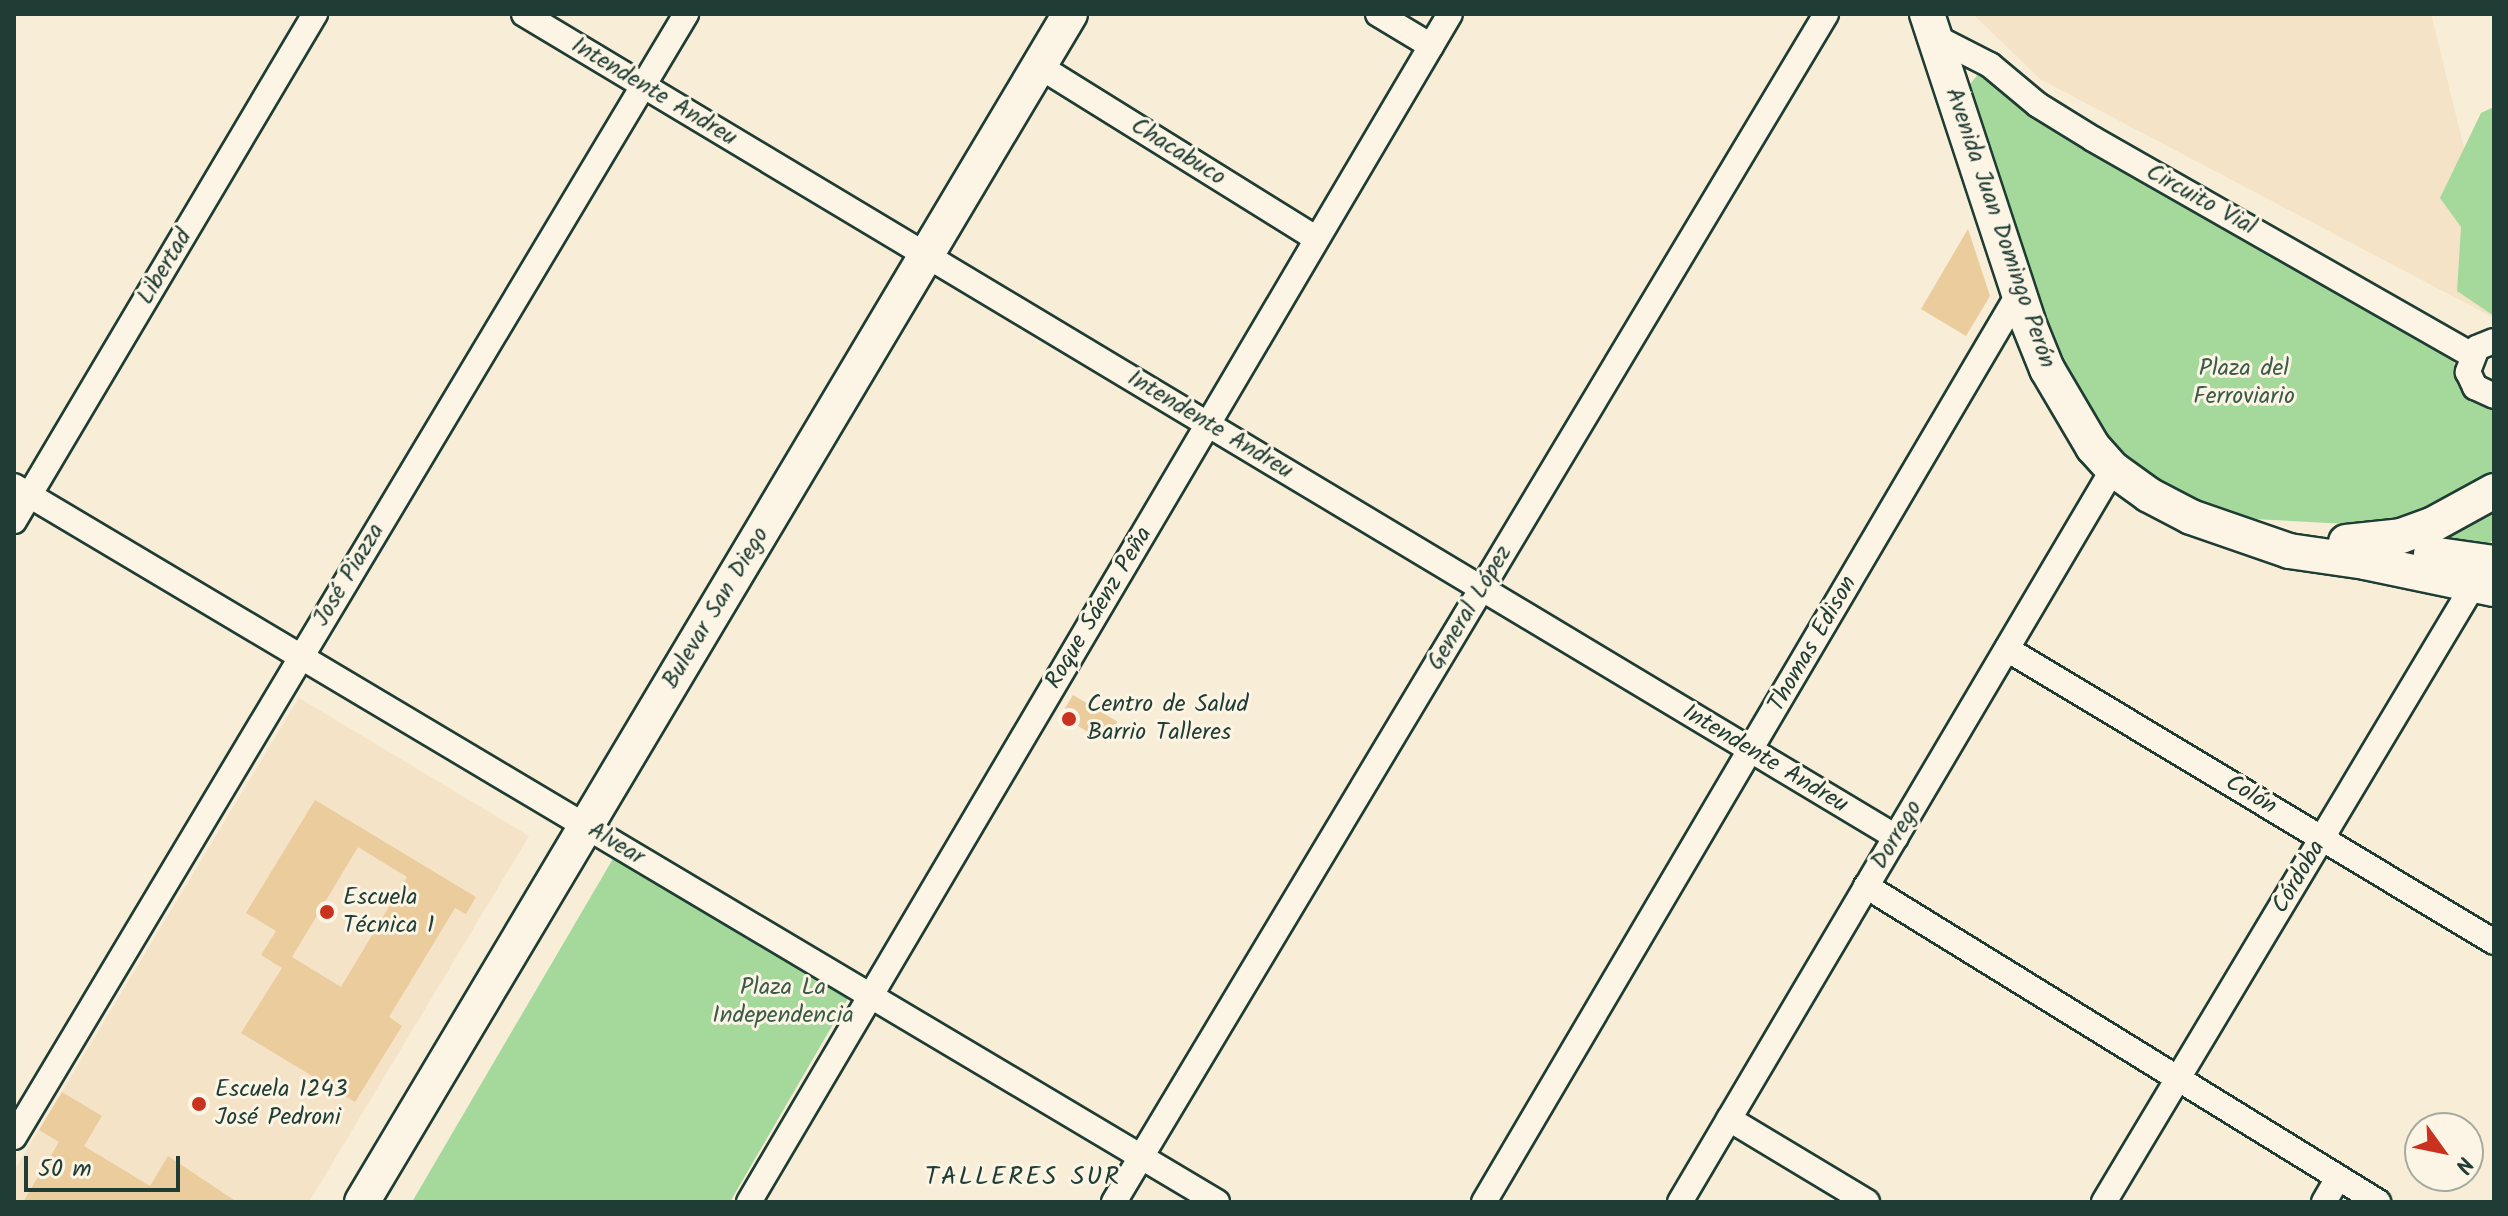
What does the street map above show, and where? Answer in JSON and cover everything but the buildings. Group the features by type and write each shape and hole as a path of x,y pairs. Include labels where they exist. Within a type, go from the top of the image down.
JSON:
{"street":[{"name":"Libertad","path":"14,521 22,490 315,14"},
{"name":"Intendente Andreu","path":"524,14 1896,837"},
{"name":"José Piazza","path":"14,1137 686,14"},
{"name":"Bulevar San Diego","path":"362,1202 1070,14"},
{"path":"1378,14 1431,46"},
{"name":"Roque Sáenz Peña","path":"749,1202 1450,14"},
{"name":"General López","path":"1114,1202 1826,14"},
{"name":"Avenida Juan Domingo Perón","path":"1931,26 2019,293 2055,382 2093,447 2113,469 2149,495 2191,517 2289,551 2365,562 2489,570"},
{"name":"Circuito Vial","path":"1931,26 1990,65 2038,105 2093,139 2472,355"},
{"name":"Chacabuco","path":"1039,66 1317,239"},
{"name":"Thomas Edison","path":"1484,1202 2019,293"},
{"path":"2494,341 2484,343 2468,363 2470,380 2482,393 2494,396"},
{"name":"Dorrego","path":"1680,1202 2113,469"},
{"name":"Alvear","path":"22,490 1217,1202"},
{"path":"2346,542 2401,536 2432,525 2494,491"},
{"name":"Avenida Juan Domingo Perón","path":"2246,534 2293,534 2489,570"},
{"name":"Córdoba","path":"2104,1202 2322,838 2489,570"},
{"name":"Colón","path":"2007,649 2494,942"},
{"path":"1866,886 2378,1202"},
{"path":"1729,1119 1867,1202"},
{"path":"2324,1202 2338,1178"}],"shaded area":[{"path":"1973,14 2431,14 2494,269 2494,318 2040,79"},
{"name":"Escuela Técnica 1","path":"299,698 529,836 309,1202 14,1202 14,1171"}],"green space":[{"name":"Plaza del Ferroviario","path":"1979,73 2031,115 2452,358 2466,391 2494,404 2494,472 2408,518 2384,526 2255,519 2215,510 2175,491 2134,462 2102,430 2067,380 2040,315 1967,88"},
{"path":"2494,107 2494,316 2457,291 2461,227 2440,198 2481,113"},
{"path":"2494,498 2494,538 2482,554 2427,533"},
{"name":"Plaza La Independencia","path":"614,857 850,995 730,1202 412,1202"}],"place":[{"name":"Centro de Salud Barrio Talleres","path":"1069,719"},
{"name":"Escuela Técnica 1","path":"327,912"},
{"name":"Escuela 1243 José Pedroni","path":"199,1104"}],"district":[{"name":"TALLERES SUR","path":"1023,1178"}]}
